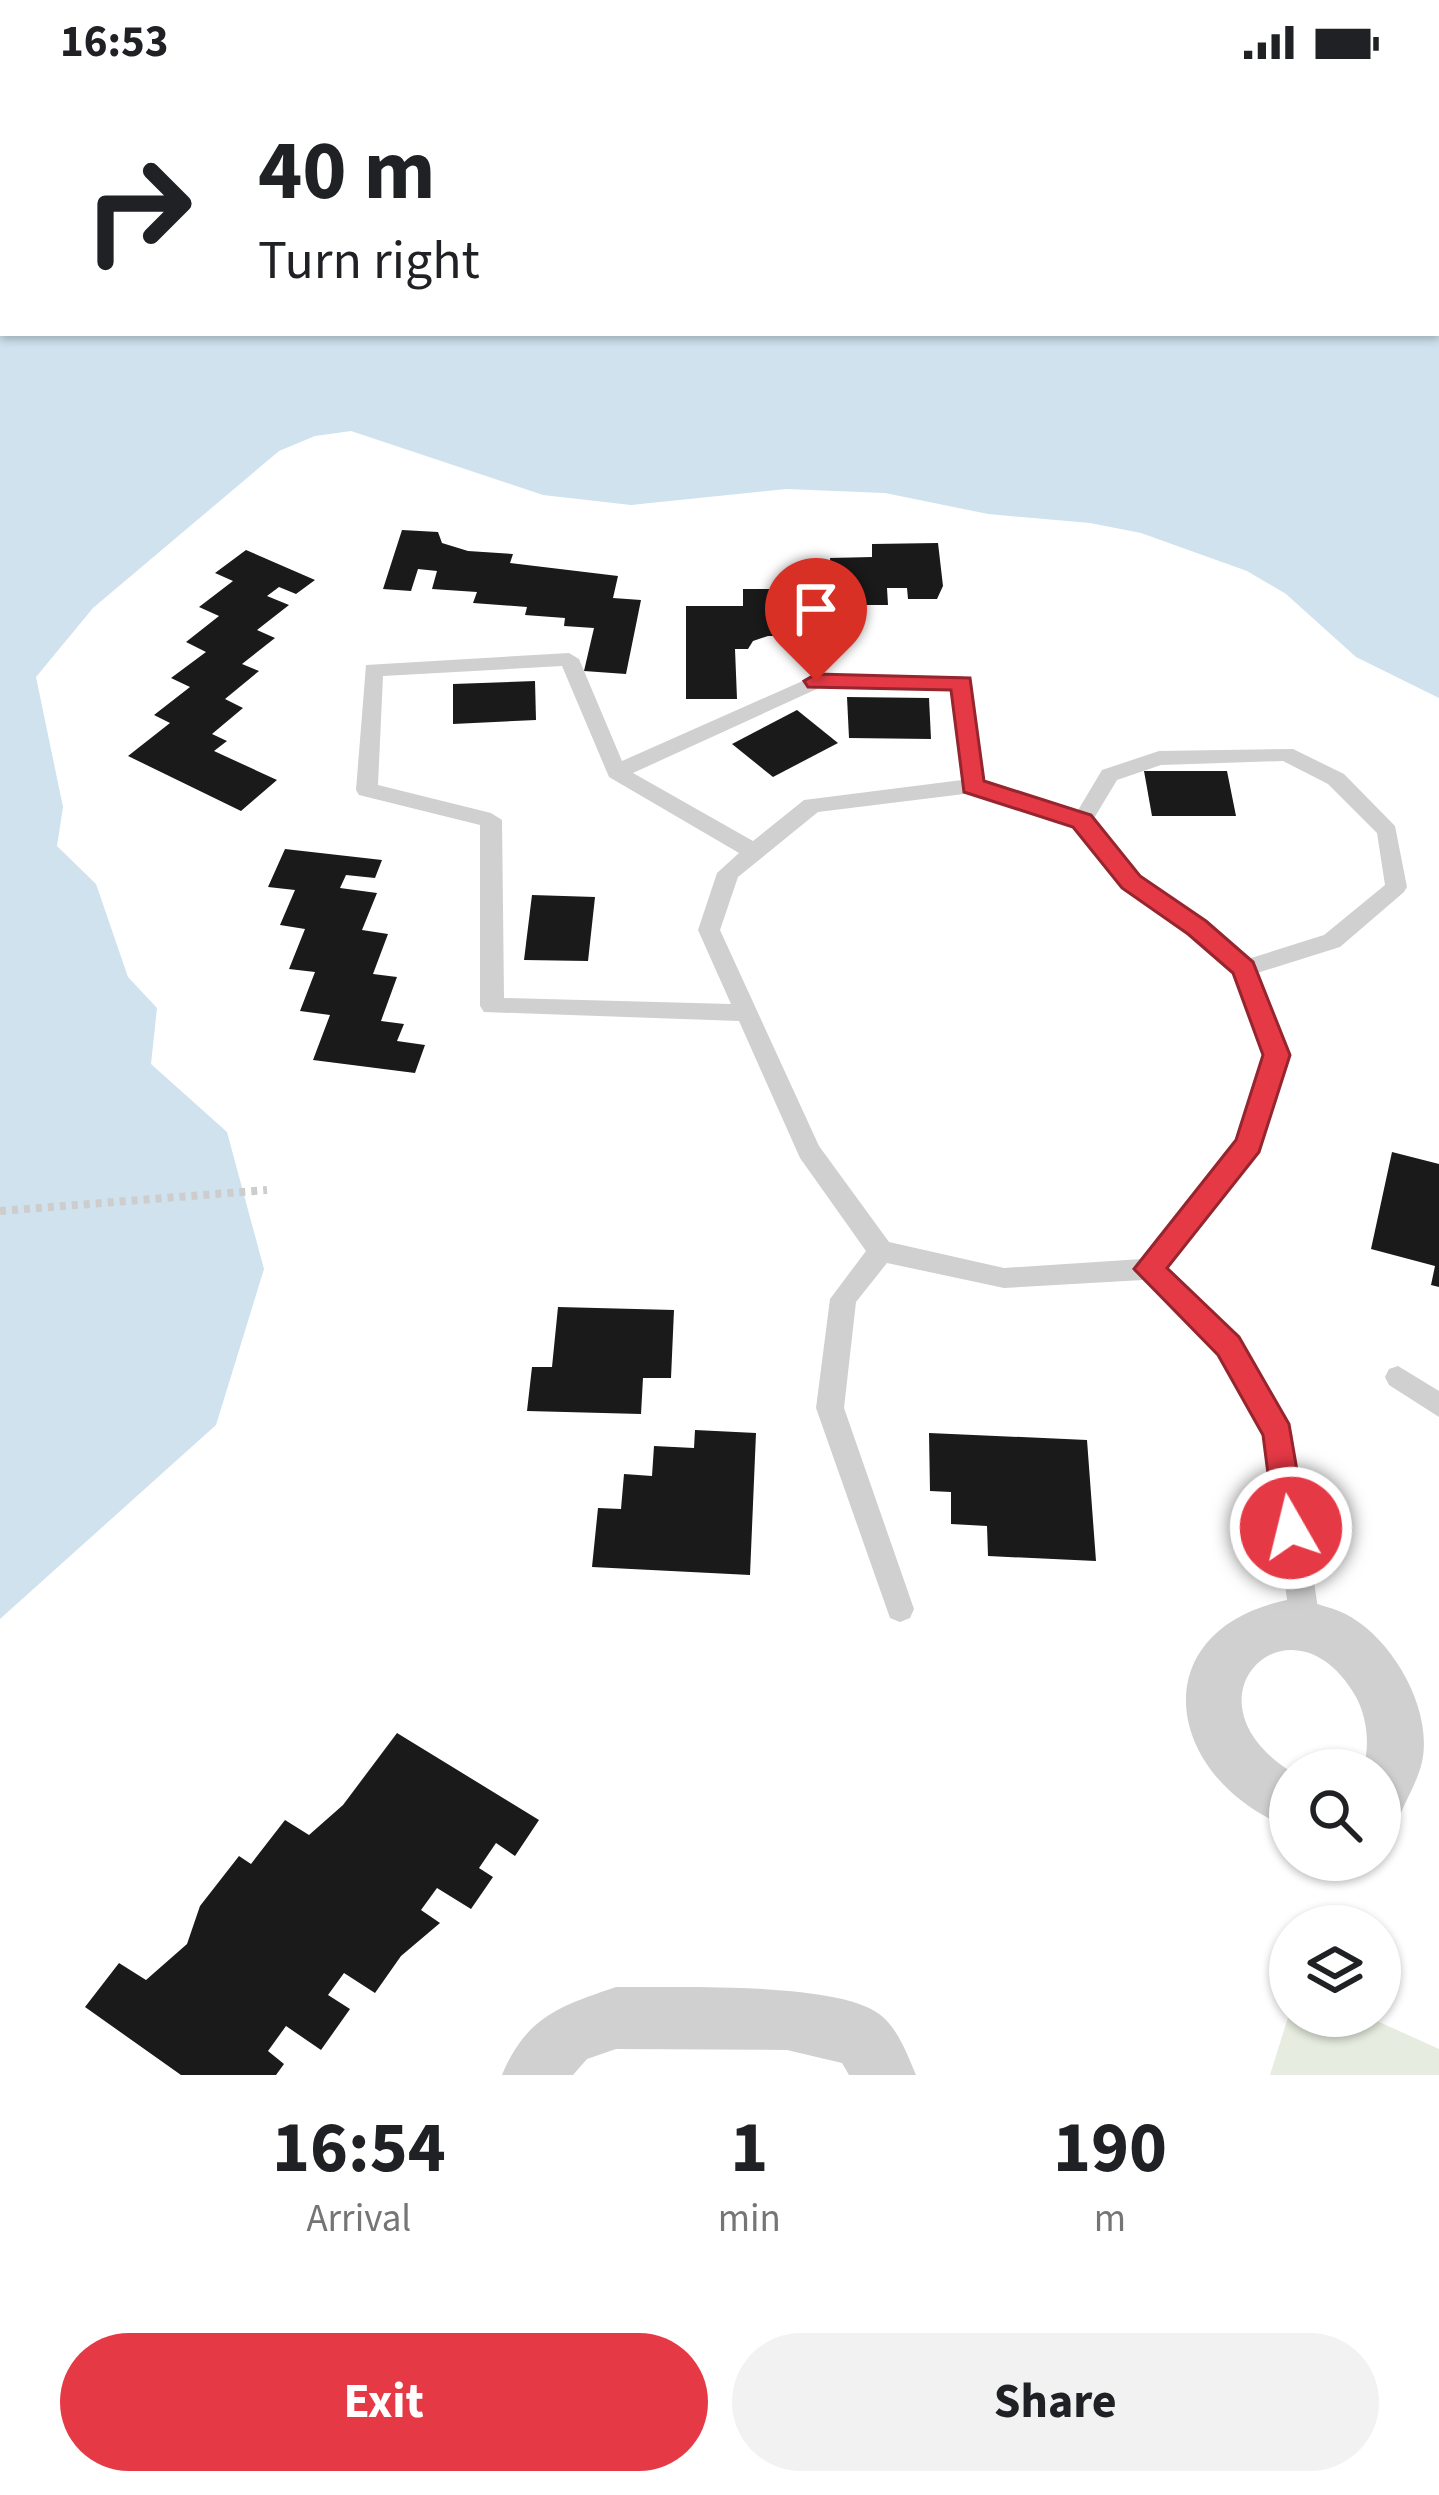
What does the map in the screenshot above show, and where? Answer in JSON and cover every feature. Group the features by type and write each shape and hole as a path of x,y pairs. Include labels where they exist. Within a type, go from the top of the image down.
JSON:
{"street":[{"path":"1269,1789 1228,1752 1215,1720 1214,1688 1223,1660 1244,1638 1272,1625 1304,1622 1339,1630 1370,1647 1395,1674 1410,1701 1416,1730 1410,1776"},
{"path":"533,2075 567,2035 616,2018 787,2019 861,2037 885,2075"}],"lane":[{"path":"747,1013 492,1006 491,820 367,790 373,670 569,659 616,772 754,852"},
{"path":"616,772 816,681 962,683 973,786"},
{"path":"1082,821 1109,775 1159,758 1286,754 1336,779 1387,831 1396,887 1332,941 1244,968"},
{"path":"973,786 1082,821 1131,882 1244,968 1276,1055 1249,1144 1149,1269 1004,1278 880,1251 809,1150 710,930 728,873 812,805 973,786"},
{"path":"880,1251 843,1299 830,1408 900,1609"},
{"path":"1149,1269 1228,1346 1278,1433 1304,1622"},
{"path":"1398,1378 1439,1406"}],"path":[{"path":"0,1211 267,1190"}],"shaded area":[{"path":"1401,2032 1439,2049 1439,2075 1270,2075 1282,2037 1401,2037"}],"water":[{"path":"0,336 1439,336 1439,698 1356,657 1286,594 1247,571 1141,533 1090,523 988,514 885,493 786,489 631,505 543,495 351,431 315,436 279,451 93,608 36,677 63,807 57,846 96,884 128,977 157,1008 151,1064 227,1132 264,1269 216,1425 0,1619"}],"building":[{"path":"402,530 438,532 442,543 468,551 513,554 510,563 618,576 613,598 641,600 626,674 584,671 594,628 564,626 565,618 525,615 527,607 473,603 477,592 432,589 437,571 418,569 411,591 383,589"},
{"path":"938,543 943,586 937,599 908,599 907,588 887,588 888,605 850,605 851,619 796,619 797,636 768,636 753,641 748,649 735,649 737,699 686,699 686,606 743,606 743,589 783,589 782,572 831,572 830,558 872,557 872,544"},
{"path":"246,550 315,580 296,594 279,587 267,596 289,605 257,630 275,638 242,664 259,671 225,699 243,708 212,734 227,741 214,751 277,780 241,811 128,756 170,723 154,715 190,687 171,678 206,652 186,642 219,616 199,607 233,581 215,573"},
{"path":"535,681 536,720 453,724 453,684"},
{"path":"847,697 929,698 931,739 849,738"},
{"path":"797,710 838,743 773,777 732,744"},
{"path":"1144,771 1227,771 1236,816 1152,816"},
{"path":"285,849 382,860 375,878 346,875 340,888 377,893 362,930 388,934 373,974 397,977 381,1021 404,1024 397,1041 425,1045 415,1073 313,1060 330,1015 300,1011 315,972 289,969 305,929 280,925 295,890 268,887"},
{"path":"532,895 595,897 588,961 524,960"},
{"path":"1392,1152 1439,1164 1439,1287 1431,1285 1435,1266 1371,1249"},
{"path":"558,1307 674,1310 671,1378 643,1378 641,1414 527,1411 532,1367 552,1367"},
{"path":"695,1430 756,1433 750,1575 592,1567 598,1508 621,1509 624,1474 652,1476 654,1446 694,1448"},
{"path":"929,1433 1087,1440 1096,1561 988,1556 987,1526 951,1524 951,1492 930,1491"},
{"path":"397,1733 539,1820 515,1856 496,1843 479,1868 493,1877 471,1909 437,1888 421,1910 440,1923 401,1956 375,1993 344,1973 328,1995 350,2009 321,2050 286,2026 268,2051 284,2064 276,2075 181,2075 85,2007 119,1963 146,1980 187,1944 200,1906 239,1856 251,1864 285,1820 309,1835 343,1805"}],"route":[{"path":"816,681 962,683 973,786 1082,821 1131,882 1244,968 1276,1055 1249,1144 1149,1269 1228,1346 1278,1433 1291,1528"}]}
